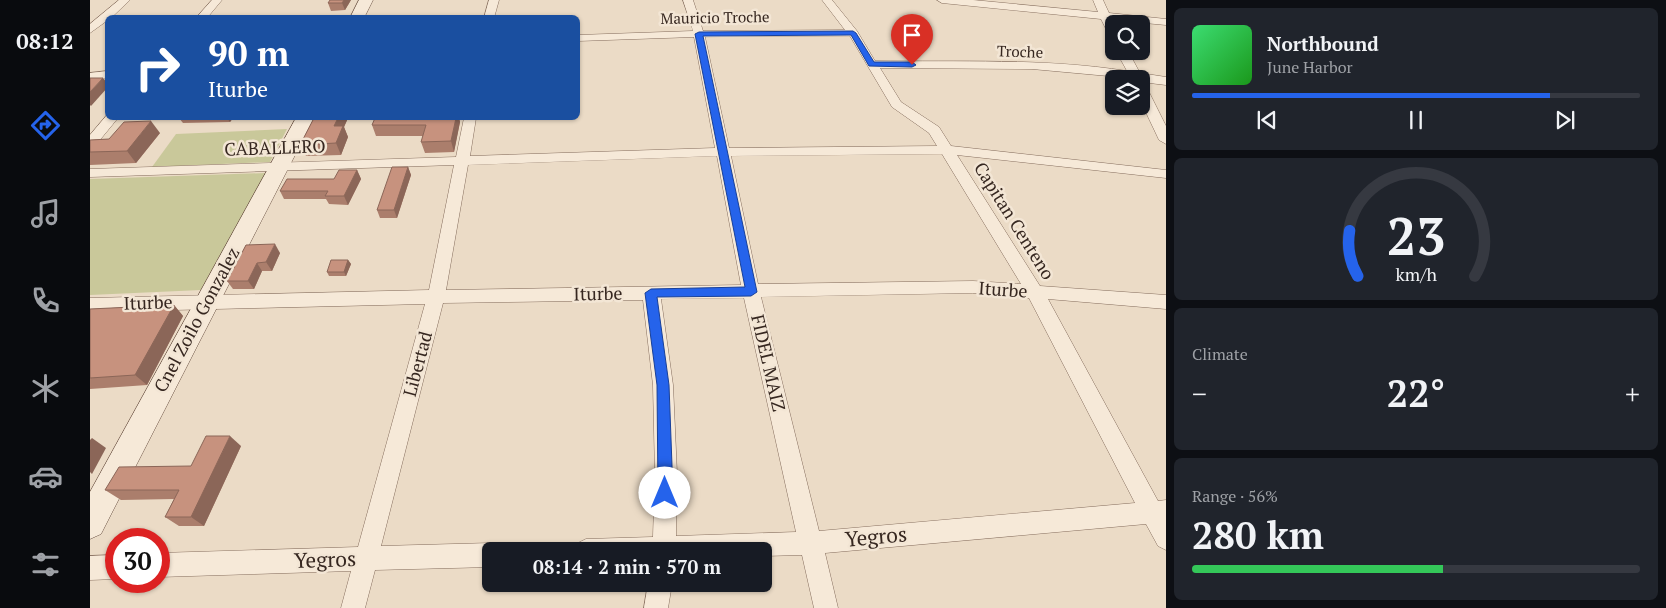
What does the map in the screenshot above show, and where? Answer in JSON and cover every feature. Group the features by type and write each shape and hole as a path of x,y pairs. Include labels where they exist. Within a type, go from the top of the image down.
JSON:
{"main road":[{"path":"358,15 366,0"},
{"name":"Cnel Zoilo Gonzalez","path":"90,523 304,120"}],"street":[{"path":"108,15 125,0"},
{"path":"204,15 217,0"},
{"path":"491,15 494,0"},
{"name":"FIDEL MAIZ","path":"688,0 699,34 751,292 826,608"},
{"name":"Capitan Centeno","path":"827,0 853,33 896,104 934,130 1034,292 1159,512 1166,538"},
{"path":"942,0 1166,22"},
{"path":"1098,0 1105,19"},
{"path":"90,30 105,17"},
{"name":"Mauricio Troche","path":"580,38 699,34 853,33"},
{"name":"Troche","path":"872,64 1032,66 1105,71"},
{"path":"90,77 105,74"},
{"name":"Troche","path":"1150,79 1166,81"},
{"path":"1150,107 1166,140"},
{"path":"90,143 110,120"},
{"name":"Libertad","path":"353,608 436,297 470,120"},
{"name":"CABALLERO","path":"90,173 723,152 946,150 1166,174"},
{"name":"Iturbe","path":"90,305 207,300 973,287 1166,302"},
{"path":"651,293 663,385 666,474 664,542"},
{"name":"Yegros","path":"772,545 1159,512"},
{"name":"Yegros","path":"170,565 482,555"},
{"path":"90,568 105,567"},
{"path":"656,608 659,592"}],"green space":[{"path":"287,129 270,162 152,167 176,134"},
{"path":"266,173 201,290 90,295 90,179"}],"building":[{"path":"330,0 344,0 342,3 328,3"},
{"path":"90,78 103,78 90,92"},
{"path":"313,120 337,120 334,126 343,126 336,143 300,145"},
{"path":"374,120 456,120 451,141 421,142 426,125 372,125"},
{"path":"151,121 127,151 90,152 90,140 109,139 124,122"},
{"path":"392,167 408,167 394,210 377,210"},
{"path":"339,170 357,170 344,196 325,196 328,191 280,191 287,179 334,179"},
{"path":"275,244 266,262 257,263 248,281 227,281 246,245"},
{"path":"331,260 348,260 344,272 327,272"},
{"path":"174,305 135,375 90,378 90,309"},
{"path":"206,436 230,436 191,517 165,517 179,490 105,490 119,467 191,466"}],"route":[{"path":"665,493 663,385 651,293 751,292 699,34 853,33 872,64 912,65"}]}
